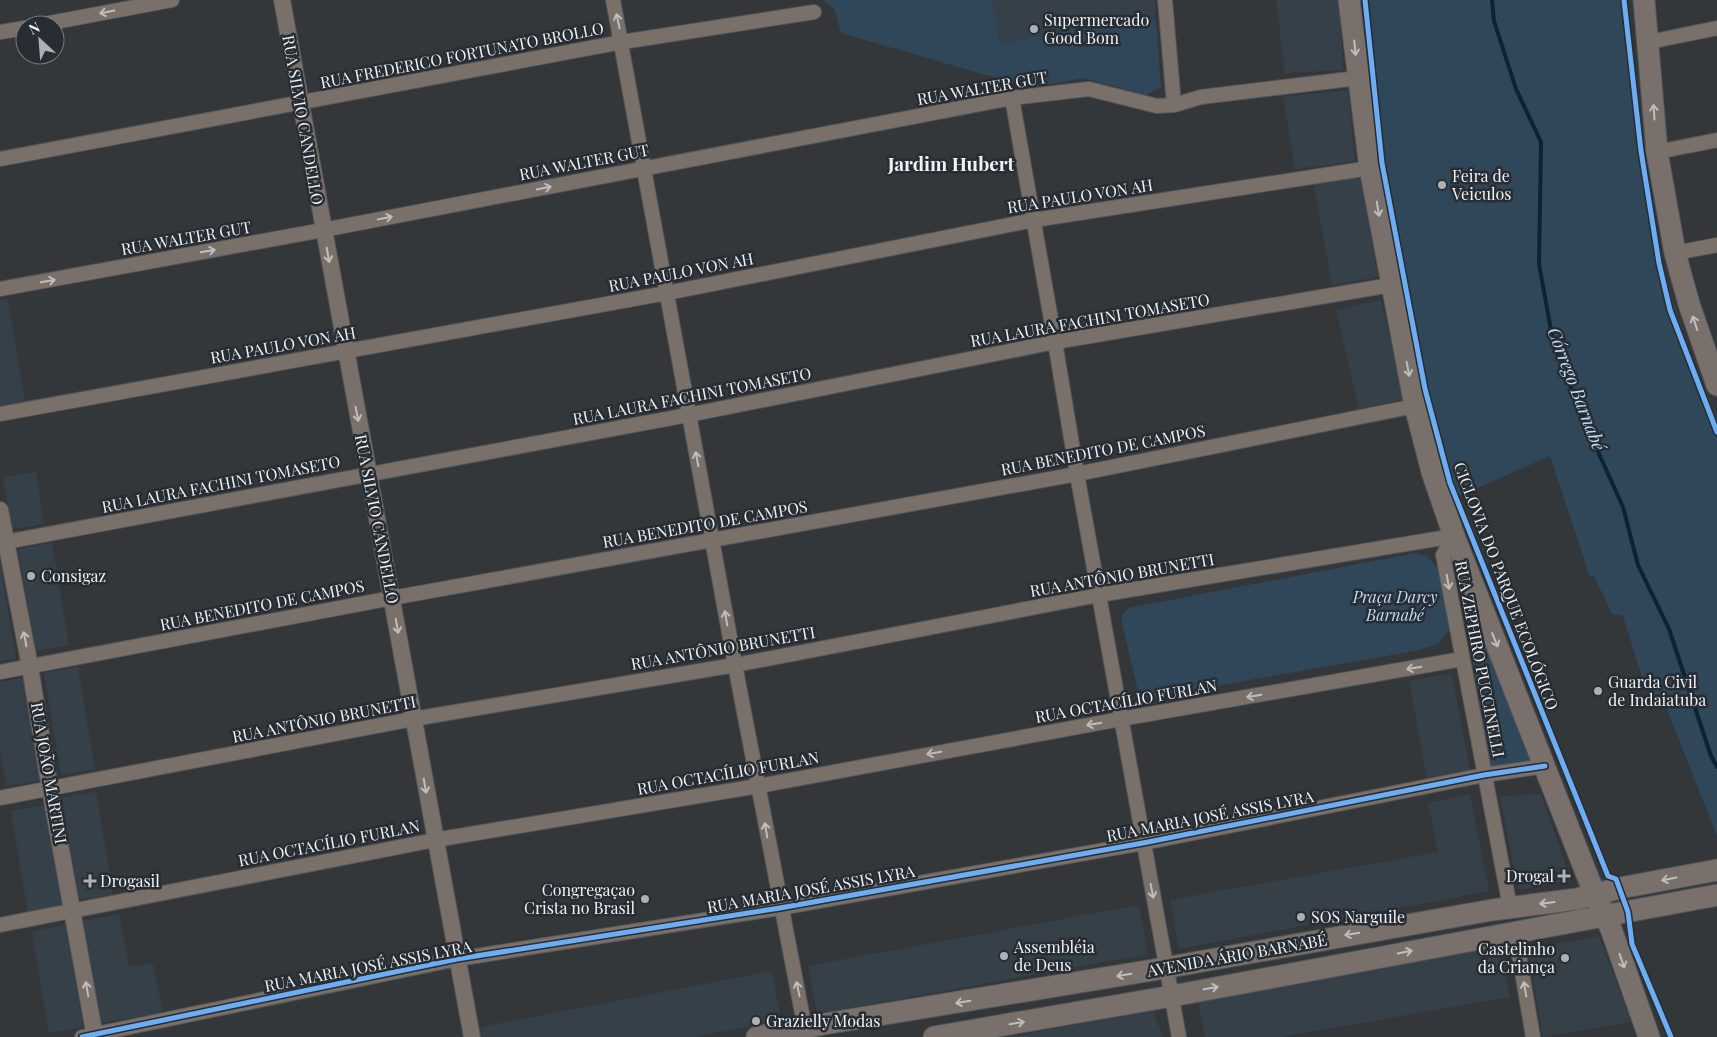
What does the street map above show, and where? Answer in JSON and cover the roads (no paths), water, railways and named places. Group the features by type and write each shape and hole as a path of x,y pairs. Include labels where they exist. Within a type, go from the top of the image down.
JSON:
{"main road":[{"path":"1349,0 1370,168 1415,406 1432,472 1454,536 1595,895 1611,929 1649,1037"},
{"path":"1644,0 1657,152 1675,253 1689,304 1712,357 1717,385"},
{"name":"AVENIDA ÁRIO BARNABÉ","path":"756,1037 806,1033 1364,932 1595,895 1620,888 1717,870"},
{"name":"AVENIDA ÁRIO BARNABÉ","path":"934,1037 1172,996 1717,894"}],"street":[{"path":"65,20 172,0"},
{"name":"RUA SILVIO CANDELLO","path":"282,0 472,1037"},
{"path":"613,0 780,908 806,1033"},
{"path":"1165,0 1174,105"},
{"name":"RUA FREDERICO FORTUNATO BROLLO","path":"0,159 622,42 814,12"},
{"path":"1649,42 1717,28"},
{"path":"0,32 15,30"},
{"name":"RUA WALTER GUT","path":"0,290 1012,98 1088,89 1157,106 1174,105 1201,97 1358,78"},
{"path":"1012,98 1056,342 1076,474 1179,1037"},
{"path":"1657,152 1717,140"},
{"name":"RUA PAULO VON AH","path":"0,414 667,293 1034,220 1370,168"},
{"path":"1675,253 1717,245"},
{"name":"RUA LAURA FACHINI TOMASETO","path":"3,543 688,415 1056,342 1392,285"},
{"name":"RUA BENEDITO DE CAMPOS","path":"0,672 392,598 1076,474 1415,406"},
{"name":"RUA JOÃO MARTINI","path":"0,510 3,543 30,667 73,912 91,1036"},
{"name":"RUA ANTÔNIO BRUNETTI","path":"0,798 413,719 735,665 1099,595 1454,536"},
{"name":"RUA ZEPHIRO PUCCINELLI","path":"1454,536 1443,554 1510,908"},
{"name":"RUA OCTACÍLIO FURLAN","path":"0,925 436,840 758,786 1121,719 1462,660"},
{"name":"RUA MARIA JOSÉ ASSIS LYRA","path":"91,1036 457,959 780,908 1143,843 1484,775 1545,766"},
{"path":"1515,931 1533,1037"}],"waterway":[{"name":"Córrego Barnabé","path":"1492,0 1494,21 1516,89 1541,142 1539,264 1553,341 1581,414 1623,507 1638,565 1669,629 1711,756 1717,767"}],"place":[{"name":"Supermercado Good Bom","path":"1034,29"},
{"name":"Feira de Veiculos","path":"1442,185"},
{"name":"Consigaz","path":"31,576"},
{"name":"Guarda Civil de Indaiatuba","path":"1598,691"},
{"name":"Drogal","path":"1564,876"},
{"name":"Drogasil","path":"90,881"},
{"name":"Congregaçao Crista no Brasil","path":"645,899"},
{"name":"SOS Narguile","path":"1301,917"},
{"name":"Assembléia de Deus","path":"1004,956"},
{"name":"Castelinho da Criança","path":"1565,958"},
{"name":"Grazielly Modas","path":"756,1021"}],"district":[{"name":"Jardim Hubert","path":"951,164"}],"park label":[{"name":"Praça Darcy Barnabé","path":"1395,606"}]}
